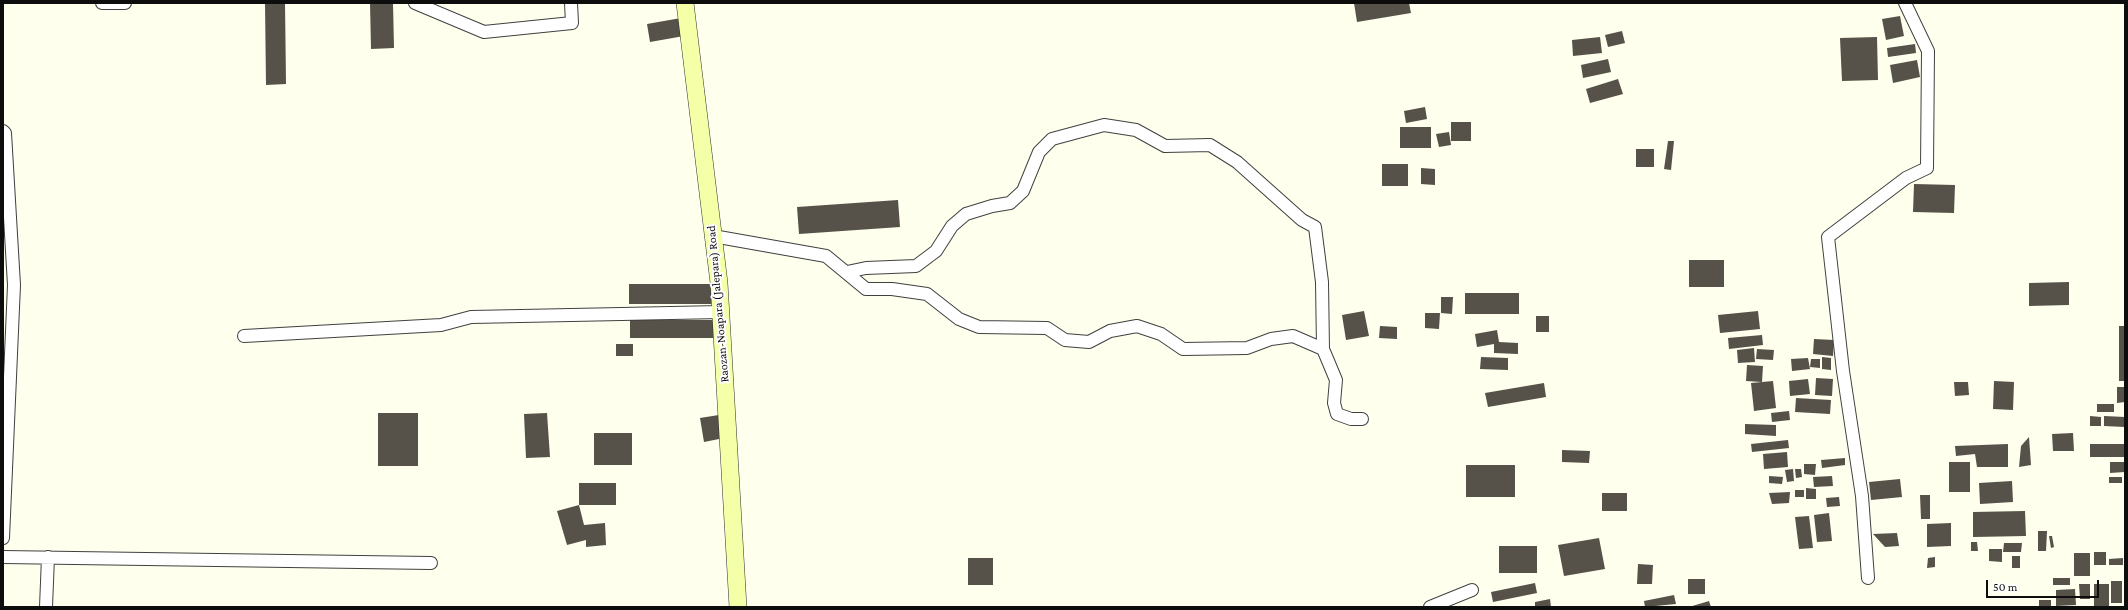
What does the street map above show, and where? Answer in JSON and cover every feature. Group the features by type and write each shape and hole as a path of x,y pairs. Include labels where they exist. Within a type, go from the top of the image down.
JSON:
{"main road":[{"name":"Raozan-Noapara (Jalepara) Road","path":"685,3 721,312 738,607"}],"street":[{"path":"102,3 126,3"},
{"path":"415,3 484,32 572,24 571,3"},
{"path":"1868,578 1862,496 1843,371 1828,237 1906,178 1927,168 1928,51 1905,3"},
{"path":"847,272 866,268 916,266 936,251 952,226 966,214 992,206 1010,203 1023,191 1038,152 1052,139 1104,125 1136,130 1165,146 1210,145 1237,162 1302,220 1316,227 1322,282 1323,349 1336,380 1334,403 1337,414 1351,419 1362,419"},
{"path":"3,131 5,133 14,285 3,538"},
{"path":"713,236 826,256 866,289 892,289 927,294 959,319 980,327 1047,328 1065,340 1088,342 1110,331 1137,326 1161,334 1183,349 1247,348 1271,339 1293,336 1323,349"},
{"path":"244,336 441,325 471,317 721,312"},
{"path":"3,557 431,563"},
{"path":"46,607 48,557"},
{"path":"1430,607 1472,590"}],"building":[{"path":"265,3 285,3 286,84 266,85"},
{"path":"370,3 393,3 394,48 371,49"},
{"path":"1354,3 1409,3 1411,13 1357,22"},
{"path":"1900,16 1904,36 1886,40 1882,19"},
{"path":"681,18 684,36 650,42 647,24"},
{"path":"1622,31 1625,43 1608,47 1605,35"},
{"path":"1600,37 1602,53 1573,56 1572,40"},
{"path":"1877,37 1878,80 1842,81 1840,38"},
{"path":"1915,44 1916,53 1888,57 1887,48"},
{"path":"1608,59 1611,72 1583,78 1581,65"},
{"path":"1917,60 1920,77 1893,83 1890,65"},
{"path":"1618,79 1623,94 1590,103 1586,89"},
{"path":"1425,107 1427,119 1406,123 1404,111"},
{"path":"1451,122 1471,122 1471,141 1451,141"},
{"path":"1400,127 1431,127 1431,148 1400,148"},
{"path":"1449,132 1451,145 1439,147 1436,134"},
{"path":"1668,141 1674,141 1671,170 1664,169"},
{"path":"1636,149 1654,149 1654,167 1636,167"},
{"path":"1382,164 1408,164 1408,186 1382,186"},
{"path":"1421,168 1435,169 1435,185 1421,184"},
{"path":"1914,184 1955,185 1954,213 1913,212"},
{"path":"898,200 900,227 799,234 797,207"},
{"path":"1689,260 1724,260 1724,287 1689,287"},
{"path":"2069,282 2069,305 2029,306 2029,283"},
{"path":"629,284 712,284 712,304 629,304"},
{"path":"1465,293 1519,293 1519,314 1465,314"},
{"path":"1441,297 1453,297 1452,314 1441,313"},
{"path":"1364,311 1369,336 1346,340 1342,315"},
{"path":"1758,311 1760,329 1720,333 1718,315"},
{"path":"1425,313 1440,313 1439,329 1425,328"},
{"path":"1536,316 1549,316 1549,332 1536,332"},
{"path":"630,320 715,320 715,338 630,338"},
{"path":"1380,326 1397,327 1397,339 1379,338"},
{"path":"2119,326 2125,326 2125,381 2119,381"},
{"path":"1497,330 1499,342 1518,343 1518,354 1494,353 1494,344 1477,347 1475,334"},
{"path":"1762,335 1763,345 1729,349 1728,338"},
{"path":"1814,339 1834,340 1833,356 1813,354"},
{"path":"616,344 633,344 633,356 616,356"},
{"path":"1754,348 1755,362 1738,363 1737,350"},
{"path":"1757,349 1774,350 1773,360 1756,359"},
{"path":"1481,357 1508,358 1508,370 1480,369"},
{"path":"1822,357 1831,358 1831,370 1822,369"},
{"path":"1808,358 1810,369 1792,371 1791,359"},
{"path":"1811,359 1820,359 1820,368 1810,367"},
{"path":"1747,365 1763,366 1762,382 1746,381"},
{"path":"1816,378 1833,379 1832,396 1815,395"},
{"path":"1808,379 1810,394 1790,396 1789,381"},
{"path":"1773,381 1776,408 1754,411 1751,383"},
{"path":"1994,381 2014,382 2013,410 1993,409"},
{"path":"1954,382 1968,382 1969,395 1955,396"},
{"path":"1544,383 1546,397 1488,407 1485,393"},
{"path":"2117,387 2125,387 2125,402 2117,403"},
{"path":"1796,398 1831,400 1830,414 1795,412"},
{"path":"2097,404 2114,404 2114,412 2097,412"},
{"path":"1789,411 1790,420 1772,422 1771,413"},
{"path":"378,413 418,413 418,466 378,466"},
{"path":"547,413 550,457 526,458 524,414"},
{"path":"725,414 729,437 704,442 700,418"},
{"path":"2090,416 2101,417 2101,426 2090,426"},
{"path":"2104,416 2125,417 2125,427 2104,426"},
{"path":"1745,424 1776,425 1776,436 1745,434"},
{"path":"594,433 632,433 632,465 594,465"},
{"path":"2073,433 2074,451 2053,451 2052,434"},
{"path":"2029,437 2031,465 2019,467 2021,446"},
{"path":"1788,440 1789,448 1752,452 1751,444"},
{"path":"2008,444 2008,467 1977,467 1975,454 1956,456 1955,446"},
{"path":"2090,444 2125,444 2125,457 2090,457"},
{"path":"1562,450 1590,451 1589,463 1562,462"},
{"path":"1787,452 1788,467 1764,469 1763,454"},
{"path":"1845,458 1845,465 1822,468 1821,460"},
{"path":"1949,462 1970,462 1970,492 1949,492"},
{"path":"2110,462 2125,462 2125,472 2110,473"},
{"path":"1804,464 1816,464 1815,475 1804,474"},
{"path":"1466,465 1515,465 1515,497 1466,497"},
{"path":"1793,469 1794,481 1787,482 1785,470"},
{"path":"1795,469 1801,469 1802,477 1796,478"},
{"path":"1769,476 1783,477 1782,484 1769,483"},
{"path":"1832,476 1833,486 1814,487 1813,477"},
{"path":"2109,477 2122,477 2122,483 2109,483"},
{"path":"1900,479 1902,497 1871,500 1869,482"},
{"path":"2012,481 2013,502 1980,504 1979,483"},
{"path":"579,483 616,483 616,505 579,505"},
{"path":"1806,488 1816,489 1816,499 1806,499"},
{"path":"1795,490 1804,490 1804,497 1795,497"},
{"path":"1790,492 1789,503 1772,504 1769,493"},
{"path":"1602,493 1627,493 1627,511 1602,511"},
{"path":"1920,495 1930,495 1930,519 1921,519"},
{"path":"1839,497 1840,506 1827,507 1826,498"},
{"path":"579,505 584,525 605,523 606,545 586,547 586,540 567,545 557,511"},
{"path":"2025,511 2026,536 1973,537 1973,512"},
{"path":"1829,513 1832,541 1817,542 1814,515"},
{"path":"1809,516 1813,548 1799,549 1795,517"},
{"path":"1951,523 1951,546 1927,547 1927,524"},
{"path":"2038,531 2047,531 2046,551 2038,551"},
{"path":"1897,533 1899,546 1885,547 1873,534"},
{"path":"2049,536 2052,536 2054,547 2051,548"},
{"path":"1599,538 1605,569 1564,576 1558,545"},
{"path":"1971,542 1977,542 1978,551 1971,551"},
{"path":"2004,543 2022,543 2021,552 2003,552"},
{"path":"1499,546 1537,546 1537,573 1499,573"},
{"path":"1989,549 2002,549 2002,562 1989,561"},
{"path":"2094,552 2106,552 2106,565 2094,565"},
{"path":"2074,553 2090,553 2090,576 2074,576"},
{"path":"2012,556 2020,556 2020,568 2012,568"},
{"path":"1935,557 1935,567 1927,568 1928,558"},
{"path":"968,558 993,558 993,585 968,585"},
{"path":"2123,558 2123,565 2109,565 2109,559"},
{"path":"1638,564 1653,565 1652,584 1637,584"},
{"path":"2053,578 2070,578 2070,585 2053,585"},
{"path":"1688,579 1705,579 1705,594 1688,594"},
{"path":"2111,581 2122,581 2122,603 2111,603"},
{"path":"1535,583 1537,593 1493,602 1491,592"},
{"path":"2079,584 2090,584 2090,599 2080,599"},
{"path":"2094,584 2109,584 2109,607 2094,607"},
{"path":"2075,589 2076,605 2056,606 2056,590"},
{"path":"1674,595 1676,604 1645,607 1644,601"},
{"path":"1550,599 1551,607 1535,607 1535,602"},
{"path":"2039,600 2051,600 2051,607 2039,607"},
{"path":"1709,601 1711,607 1689,607"}]}
